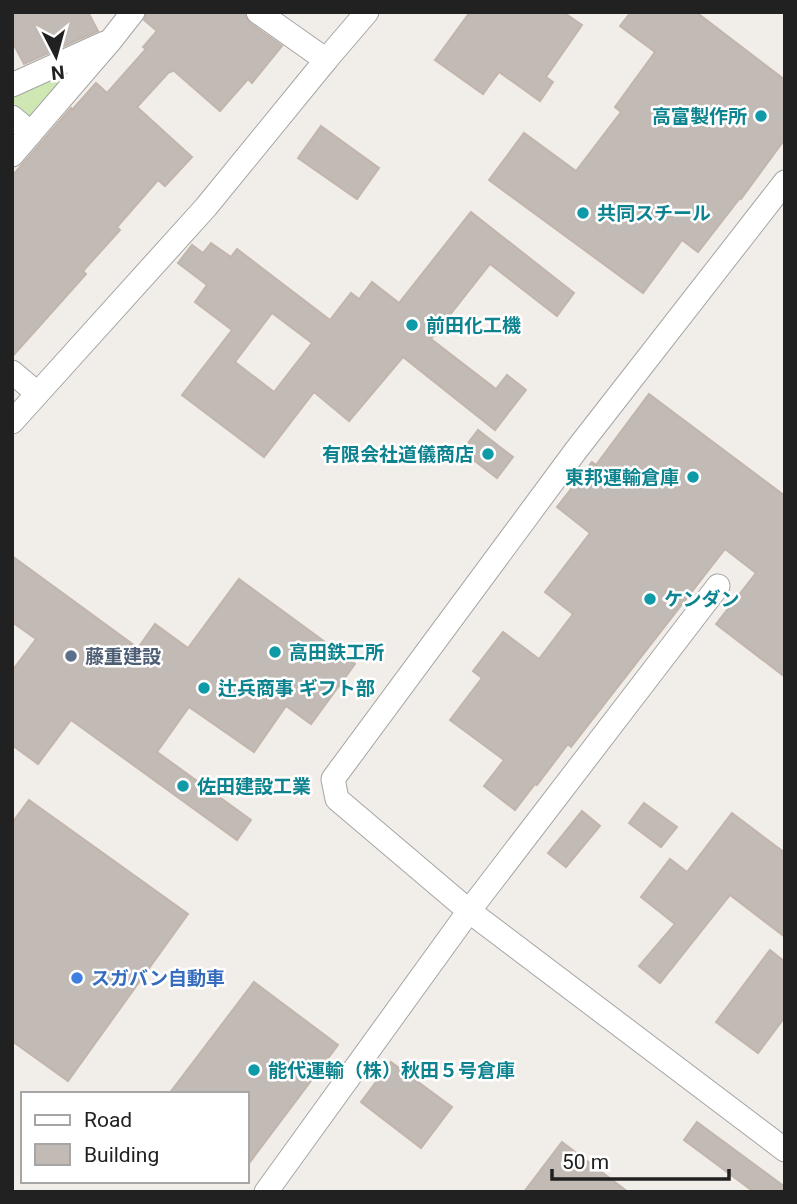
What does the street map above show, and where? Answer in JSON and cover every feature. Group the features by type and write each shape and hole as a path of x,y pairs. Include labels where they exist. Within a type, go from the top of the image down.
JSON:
{"street":[{"path":"12,155 133,12"},
{"path":"258,12 326,61"},
{"path":"12,422 206,207 367,12"},
{"path":"12,85 111,40"},
{"path":"12,117 31,133"},
{"path":"785,182 577,449 333,779 337,799 469,911 785,1150"},
{"path":"12,372 37,393"},
{"path":"266,1192 469,911 718,586"}],"green space":[{"path":"66,70 68,75 34,115 28,117 12,102 12,92"}],"building":[{"path":"12,12 88,12 98,31 24,64 12,41"},
{"path":"147,12 243,12 250,23 282,46 252,83 248,79 220,111 173,70 137,107 192,157 165,186 158,180 117,227 120,230 83,271 86,274 12,357 12,176 96,83 107,93 146,49 143,47 157,31 144,20"},
{"path":"470,12 563,12 582,25 546,77 553,82 540,101 499,72 483,94 435,60"},
{"path":"631,12 696,12 785,80 785,139 698,252 682,240 643,293 489,180 524,133 576,171 621,112 615,107 655,52 620,26"},
{"path":"321,126 379,168 357,199 298,158"},
{"path":"471,212 574,293 557,316 490,264 431,339 496,389 507,375 526,390 495,430 403,357 349,421 314,392 264,457 182,395 232,330 195,302 207,285 178,263 192,245 203,253 211,243 231,257 237,249 330,320 351,293 359,299 372,282 399,303","holes":["272,313 312,343 274,392 235,362"]},
{"path":"649,394 785,496 785,677 716,624 756,573 725,549 571,747 568,744 515,810 484,786 504,760 450,720 482,678 473,671 503,632 539,659 573,614 545,592 590,533 557,507 592,462 596,465"},
{"name":"有限会社道儀商店","path":"478,430 513,457 497,478 462,451"},
{"path":"12,556 138,648 155,624 188,648 239,579 355,664 311,724 286,706 254,752 189,707 157,752 251,820 237,840 71,720 38,764 12,745 12,671 36,639 12,622"},
{"name":"スガバン自動車","path":"29,800 188,914 68,1081 12,1041 12,823"},
{"path":"644,803 677,827 661,847 629,823"},
{"path":"582,811 600,826 566,867 548,853"},
{"path":"732,813 785,853 785,937 730,895 660,983 639,966 675,924 641,897 670,859 687,872"},
{"path":"770,950 785,962 785,1017 758,1053 716,1022"},
{"name":"能代運輸（株）秋田５号倉庫","path":"254,982 338,1045 248,1165 248,1092 171,1092"},
{"path":"391,1062 452,1107 421,1148 361,1102"},
{"path":"697,1122 785,1187 785,1192 754,1192 684,1140"},
{"path":"562,1142 628,1192 524,1192"}],"place":[{"name":"高富製作所","path":"761,116"},
{"name":"共同スチール","path":"583,213"},
{"name":"前田化工機","path":"412,325"},
{"name":"有限会社道儀商店","path":"488,454"},
{"name":"東邦運輸倉庫","path":"693,477"},
{"name":"ケンダン","path":"650,599"},
{"name":"高田鉄工所","path":"275,652"},
{"name":"藤重建設","path":"71,656"},
{"name":"辻兵商事 ギフト部","path":"204,688"},
{"name":"佐田建設工業","path":"183,786"},
{"name":"スガバン自動車","path":"77,978"},
{"name":"能代運輸（株）秋田５号倉庫","path":"254,1070"}]}
